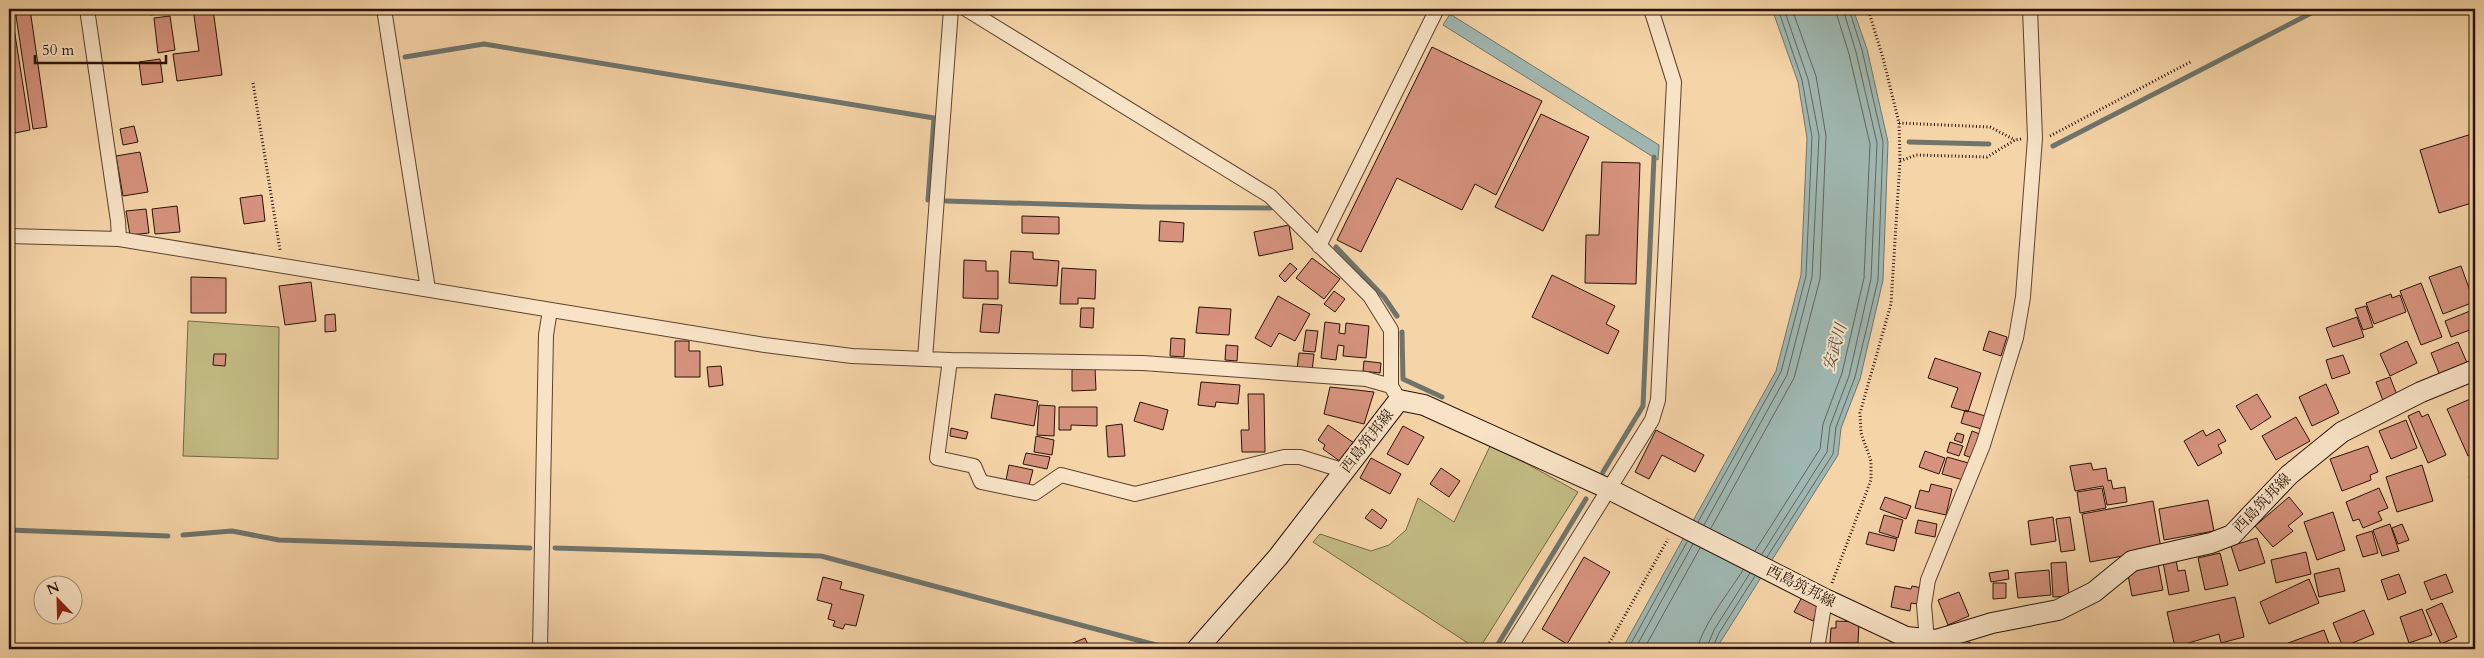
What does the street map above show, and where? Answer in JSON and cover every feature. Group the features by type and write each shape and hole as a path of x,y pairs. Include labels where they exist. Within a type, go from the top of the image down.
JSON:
{"main road":[{"name":"西島筑邦線","path":"1197,649 1278,557 1345,471 1395,393 1609,489 1825,599 1929,645 1992,623 2058,610 2094,592 2132,561 2211,543 2232,535 2289,475 2342,432 2421,392 2475,370"}],"street":[{"path":"86,9 118,221 118,239"},
{"path":"384,9 428,288"},
{"path":"925,359 951,9"},
{"path":"9,236 118,239 428,288 550,310 852,356 950,360 1143,363 1366,379 1395,393 1391,330 1370,296 1270,196 966,9"},
{"path":"1319,246 1437,9"},
{"path":"1509,649 1652,420 1658,400 1674,82 1651,9"},
{"path":"1929,645 1924,605 1928,580 1983,444 2016,338 2022,305 2035,146 2030,9"},
{"path":"540,649 546,335 550,310"},
{"path":"950,360 937,458 974,466 981,482 1035,493 1061,475 1135,494 1284,457 1300,457 1345,471"},
{"path":"1817,649 1825,599"}],"path":[{"path":"1825,599 1871,480 1871,462 1861,433 1860,413 1890,304 1900,161 1898,123 1883,58 1868,9"},
{"path":"253,83 282,265"},
{"path":"1898,123 1990,127 2015,140"},
{"path":"1606,649 1677,523"}],"shaded area":[{"path":"188,321 279,327 278,459 183,456"},
{"path":"1491,444 1578,492 1479,649 1477,649 1313,542 1320,534 1371,551 1389,545 1406,530 1418,498 1454,522"}],"water":[{"name":"安武川","path":"1772,9 1853,9 1867,49 1888,142 1883,280 1860,379 1841,428 1838,455 1716,649 1622,649 1776,371 1801,275 1807,138 1798,82"},
{"path":"1450,14 1659,145 1658,160 1443,25"}],"building":[{"path":"9,9 11,9 30,130 15,133 9,90"},
{"path":"15,9 30,9 47,127 33,129"},
{"path":"98,9 124,9 98,12"},
{"path":"149,9 172,9 173,12 150,15"},
{"path":"193,9 213,9 222,75 177,81 173,54 199,51"},
{"path":"170,16 175,50 158,53 154,18"},
{"path":"1432,47 1542,101 1496,195 1475,184 1462,210 1397,178 1361,252 1337,240"},
{"path":"160,59 163,82 142,85 139,62"},
{"path":"1541,114 1589,137 1543,231 1495,207"},
{"path":"134,126 138,142 123,145 120,129"},
{"path":"2475,133 2475,202 2439,213 2420,150"},
{"path":"140,152 148,192 123,196 116,156"},
{"path":"1602,162 1640,163 1636,284 1585,283 1586,235 1599,235"},
{"path":"262,195 265,221 244,224 240,198"},
{"path":"177,206 180,232 155,234 152,209"},
{"path":"146,209 149,233 130,235 126,211"},
{"path":"1022,216 1059,217 1059,234 1022,233"},
{"path":"1160,221 1184,223 1183,242 1159,241"},
{"path":"1289,225 1293,249 1259,256 1254,232"},
{"path":"1011,251 1033,252 1033,259 1059,261 1057,286 1009,283"},
{"path":"1312,258 1340,279 1324,299 1296,278"},
{"path":"964,260 986,261 986,271 998,271 998,299 963,298"},
{"path":"1290,263 1297,269 1285,282 1279,276"},
{"path":"2461,266 2474,302 2443,314 2429,277"},
{"path":"1062,268 1096,270 1095,299 1078,298 1078,304 1060,304"},
{"path":"1552,275 1615,306 1606,324 1619,331 1608,354 1532,317"},
{"path":"191,277 226,278 226,313 191,313"},
{"path":"311,282 316,321 285,325 279,286"},
{"path":"2421,283 2442,337 2421,345 2400,291"},
{"path":"1334,291 1345,299 1335,312 1324,304"},
{"path":"2391,294 2392,298 2400,295 2406,312 2374,324 2366,303"},
{"path":"1278,296 1310,314 1295,341 1279,333 1271,347 1255,338"},
{"path":"983,304 1002,305 999,333 980,332"},
{"path":"2366,306 2373,327 2363,330 2355,309"},
{"path":"1199,307 1231,309 1229,335 1196,333"},
{"path":"1081,308 1094,308 1093,328 1080,327"},
{"path":"2475,309 2475,328 2451,337 2445,321"},
{"path":"335,314 336,331 325,332 325,315"},
{"path":"2357,317 2364,337 2333,347 2326,328"},
{"path":"1325,322 1340,324 1339,333 1345,334 1346,323 1369,326 1366,358 1343,356 1344,346 1338,345 1336,360 1321,358"},
{"path":"1306,330 1318,331 1315,352 1303,351"},
{"path":"2475,330 2475,353 2469,332"},
{"path":"1989,331 2007,337 2001,356 1983,350"},
{"path":"1171,338 1185,339 1184,357 1170,356"},
{"path":"675,341 689,341 689,351 700,351 700,377 675,377"},
{"path":"2407,341 2417,363 2390,376 2380,354"},
{"path":"2458,342 2471,372 2443,383 2431,353"},
{"path":"1226,345 1238,346 1237,361 1225,360"},
{"path":"1299,353 1314,354 1312,371 1297,369"},
{"path":"214,354 226,354 225,366 213,365"},
{"path":"2343,355 2350,373 2332,379 2326,360"},
{"path":"1935,358 1981,373 1968,412 1951,407 1958,388 1928,378"},
{"path":"1364,361 1381,363 1380,373 1363,371"},
{"path":"721,366 723,385 709,387 707,367"},
{"path":"1095,368 1096,390 1072,391 1072,369"},
{"path":"2390,377 2399,400 2385,406 2376,382"},
{"path":"1201,382 1240,385 1238,404 1216,402 1215,407 1198,405"},
{"path":"2326,384 2339,413 2312,426 2299,397"},
{"path":"1330,387 1374,392 1364,424 1324,414"},
{"path":"995,394 1038,401 1034,426 991,418"},
{"path":"1248,394 1264,394 1265,452 1242,452 1241,430 1249,430"},
{"path":"2257,394 2271,417 2251,430 2236,406"},
{"path":"2475,397 2475,453 2468,456 2447,409"},
{"path":"1140,402 1168,410 1163,430 1134,421"},
{"path":"1039,405 1055,406 1054,436 1037,435"},
{"path":"1059,407 1097,407 1097,426 1071,425 1071,430 1059,430"},
{"path":"1965,410 1992,418 1988,431 1961,423"},
{"path":"2419,411 2422,417 2428,414 2446,455 2428,463 2408,416"},
{"path":"2296,417 2310,441 2276,460 2262,436"},
{"path":"2406,420 2417,448 2391,459 2379,431"},
{"path":"1122,424 1125,456 1108,457 1106,426"},
{"path":"1328,425 1354,443 1341,462 1323,449 1325,445 1318,440"},
{"path":"1403,426 1424,437 1408,465 1387,454"},
{"path":"951,428 968,432 966,439 950,436"},
{"path":"2219,429 2226,441 2218,445 2222,453 2198,466 2184,441 2203,430 2206,436"},
{"path":"1656,430 1704,455 1695,472 1662,455 1649,479 1635,472"},
{"path":"1972,431 1985,436 1977,460 1964,455"},
{"path":"1957,433 1964,435 1962,443 1954,440"},
{"path":"1036,436 1054,440 1052,455 1034,452"},
{"path":"1950,442 1963,446 1959,456 1947,452"},
{"path":"2368,446 2378,472 2370,475 2371,480 2342,491 2330,459"},
{"path":"1925,451 1945,458 1939,474 1919,467"},
{"path":"1026,453 1050,457 1047,469 1023,464"},
{"path":"1947,457 1972,464 1967,481 1942,474"},
{"path":"1371,458 1401,474 1390,494 1360,478"},
{"path":"2091,463 2093,470 2106,468 2108,481 2111,480 2113,489 2125,487 2127,502 2107,505 2103,486 2075,491 2070,466"},
{"path":"1009,465 1033,470 1029,485 1006,480"},
{"path":"2422,465 2433,501 2397,512 2386,477"},
{"path":"1441,468 1460,481 1449,497 1430,484"},
{"path":"2475,474 2475,496 2469,476"},
{"path":"1931,484 1952,489 1946,515 1915,508 1920,490 1929,492"},
{"path":"2102,488 2106,508 2080,513 2077,492"},
{"path":"2379,488 2388,508 2378,512 2382,520 2363,528 2359,519 2353,521 2346,502"},
{"path":"1885,497 1911,506 1906,519 1880,509"},
{"path":"2289,497 2303,514 2288,526 2293,531 2273,547 2255,526"},
{"path":"2208,500 2214,531 2164,540 2159,509"},
{"path":"2153,501 2161,549 2090,562 2082,514"},
{"path":"1372,509 1387,520 1381,529 1365,518"},
{"path":"2333,512 2345,550 2317,560 2304,522"},
{"path":"1884,515 1903,520 1898,538 1879,532"},
{"path":"2053,517 2056,541 2031,545 2028,521"},
{"path":"2070,517 2075,550 2061,552 2056,519"},
{"path":"1918,520 1937,524 1935,537 1915,533"},
{"path":"2390,524 2399,551 2382,556 2373,530"},
{"path":"2402,524 2409,540 2398,544 2392,528"},
{"path":"2372,531 2378,553 2363,557 2356,536"},
{"path":"1869,532 1897,539 1894,551 1866,544"},
{"path":"2257,538 2265,563 2239,571 2231,546"},
{"path":"2306,552 2311,574 2276,583 2271,560"},
{"path":"2220,553 2228,585 2205,590 2198,558"},
{"path":"1584,557 1610,572 1567,644 1542,629"},
{"path":"2176,560 2178,571 2185,570 2189,591 2169,595 2163,562"},
{"path":"2066,562 2069,596 2053,597 2051,563"},
{"path":"2158,564 2163,590 2132,596 2127,570"},
{"path":"2339,568 2345,591 2319,597 2314,574"},
{"path":"2008,570 2009,579 1991,582 1989,573"},
{"path":"2049,570 2051,595 2018,598 2015,573"},
{"path":"2399,574 2406,593 2388,600 2381,580"},
{"path":"2446,574 2453,592 2431,600 2424,582"},
{"path":"823,577 842,582 840,589 864,595 856,626 845,624 843,629 833,626 835,621 828,619 832,604 817,600"},
{"path":"2309,579 2319,603 2269,624 2260,602"},
{"path":"1993,583 2006,583 2006,598 1993,599"},
{"path":"1895,586 1911,589 1912,586 1922,588 1918,604 1911,603 1910,611 1891,607"},
{"path":"1959,592 1969,616 1948,625 1938,600"},
{"path":"1802,597 1820,606 1813,621 1794,612"},
{"path":"2235,597 2244,637 2221,643 2219,634 2175,647 2167,612"},
{"path":"2442,603 2457,637 2441,644 2426,610"},
{"path":"2422,609 2432,635 2409,643 2400,617"},
{"path":"2364,610 2374,634 2343,647 2333,623"},
{"path":"1836,621 1859,622 1858,643 1830,643 1831,628 1836,628"},
{"path":"2324,630 2331,649 2290,649 2288,643"},
{"path":"1085,638 1090,649 1059,649"},
{"path":"1970,642 1973,649 1953,649"},
{"path":"1108,646 1121,649 1107,649"}],"waterway":[{"path":"2053,146 2319,9"},
{"path":"405,57 484,44 934,118 928,200"},
{"path":"1909,142 1989,144"},
{"path":"1603,472 1643,406 1654,157"},
{"path":"946,201 1146,207 1271,208"},
{"path":"1336,247 1384,297 1397,316"},
{"path":"1402,332 1403,379 1442,397"},
{"path":"1495,649 1586,499"},
{"path":"9,530 168,536"},
{"path":"183,535 232,531 279,540 530,548"},
{"path":"555,548 821,556 1171,649"}]}
